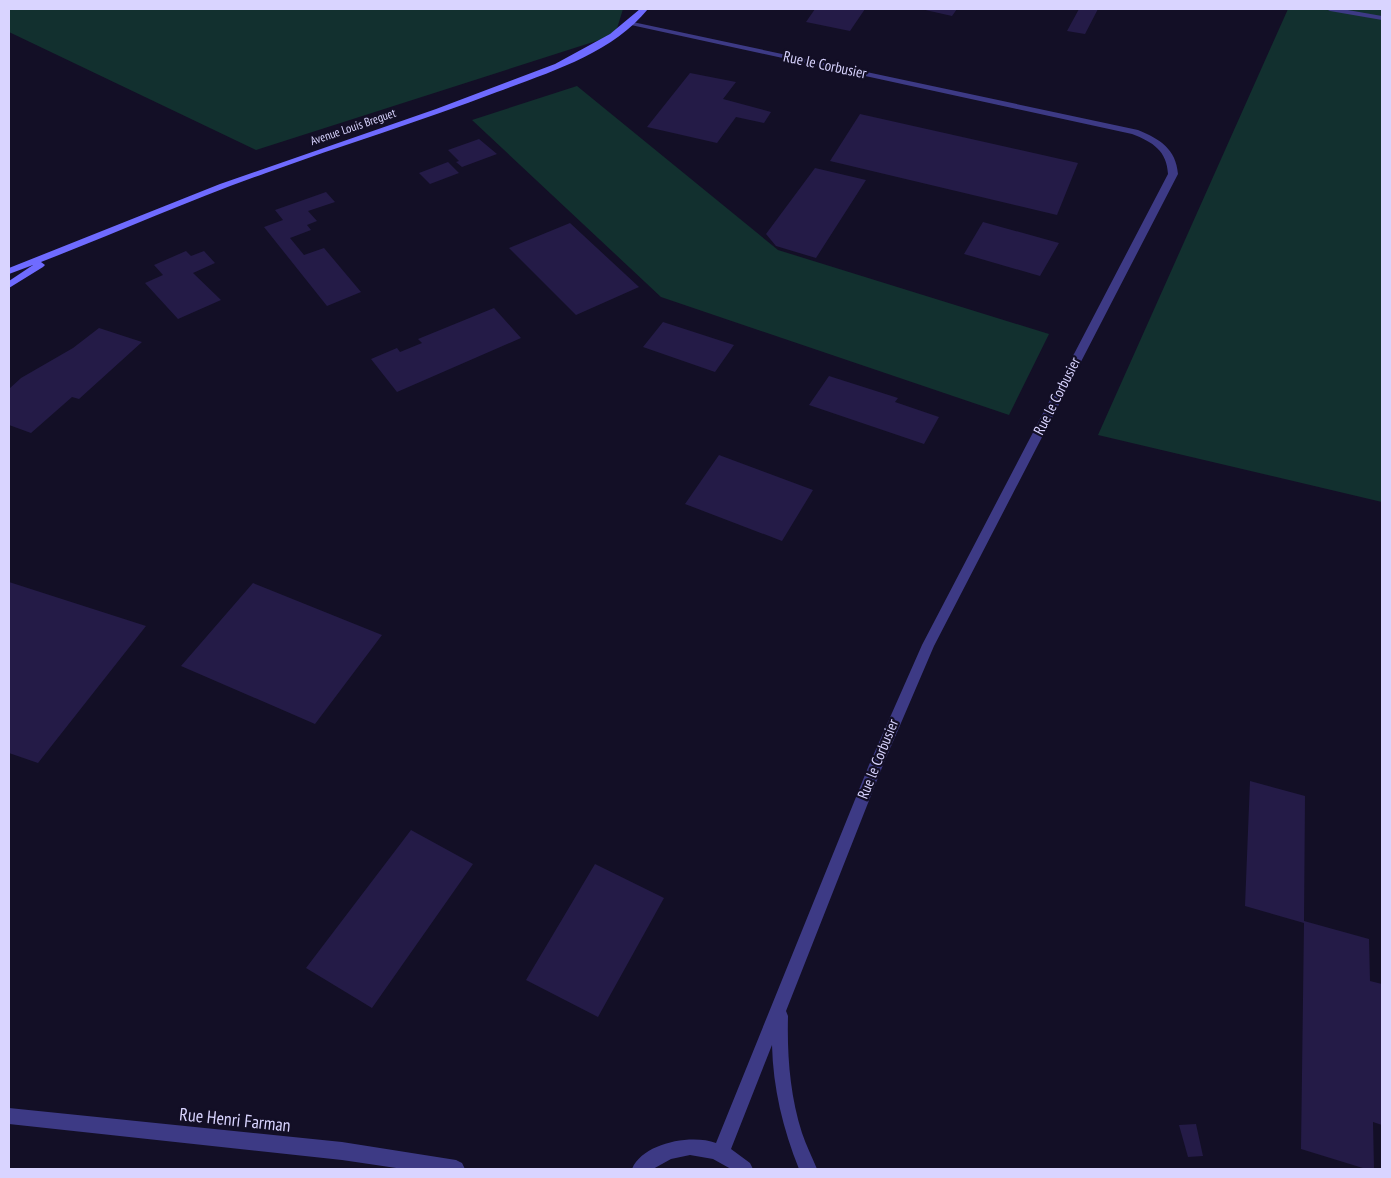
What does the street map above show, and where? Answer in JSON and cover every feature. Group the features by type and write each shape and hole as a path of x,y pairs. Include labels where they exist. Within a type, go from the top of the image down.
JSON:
{"street":[{"name":"Avenue Louis Breguet","path":"9,271 181,200 456,105 534,75 574,57 615,35 631,23 644,9"},
{"path":"1330,9 1382,18"},
{"name":"Rue le Corbusier","path":"631,23 1136,132 1153,139 1164,147 1174,165 1173,174 892,721 780,1006 732,1120 721,1153"},
{"name":"Avenue Louis Breguet","path":"9,285 61,251"},
{"path":"780,1006 778,1044 785,1099 797,1146 808,1169"},
{"name":"Rue Henri Farman","path":"9,1116 342,1151 427,1166 456,1169"},
{"path":"641,1169 663,1153 686,1146 710,1148 734,1159 744,1169"}],"green space":[{"path":"9,9 623,9 615,35 256,150 9,32"},
{"path":"1288,9 1382,9 1382,502 1098,435"},
{"path":"577,86 778,250 1049,334 1009,415 661,297 472,120"}],"building":[{"path":"815,9 865,9 850,31 806,22"},
{"path":"921,9 957,9 952,16"},
{"path":"1079,9 1098,9 1085,34 1067,31"},
{"path":"690,73 736,82 723,99 771,112 764,123 736,117 717,143 647,127"},
{"path":"860,114 1078,163 1057,215 830,161"},
{"path":"479,139 497,154 462,167 448,150"},
{"path":"448,162 459,173 430,184 419,173"},
{"path":"815,168 866,180 816,258 776,246 766,234"},
{"path":"326,192 335,202 308,211 317,221 307,225 311,230 290,238 304,255 324,248 361,292 327,306 264,227 283,220 275,210"},
{"path":"983,222 1059,243 1040,276 964,254"},
{"path":"570,223 639,287 576,315 509,248"},
{"path":"186,251 191,256 204,251 215,263 193,273 221,300 178,319 145,283 163,275 154,265"},
{"path":"494,308 521,338 397,392 371,359 397,348 400,352 422,343 418,339"},
{"path":"663,322 734,345 715,372 643,347"},
{"path":"99,328 142,342 79,399 72,397 31,433 9,425 9,389 21,378 73,348"},
{"path":"829,376 898,398 895,402 939,417 924,444 809,405"},
{"path":"719,455 813,490 782,541 685,504"},
{"path":"9,582 146,626 38,763 9,753"},
{"path":"253,583 382,635 315,724 181,666"},
{"path":"1250,781 1305,796 1304,921 1369,939 1370,981 1382,984 1382,1125 1373,1122 1374,1169 1366,1169 1301,1149 1304,923 1245,906"},
{"path":"411,830 473,864 372,1008 306,968"},
{"path":"595,864 664,898 598,1017 526,980"},
{"path":"1196,1124 1203,1156 1188,1157 1179,1125"}]}
